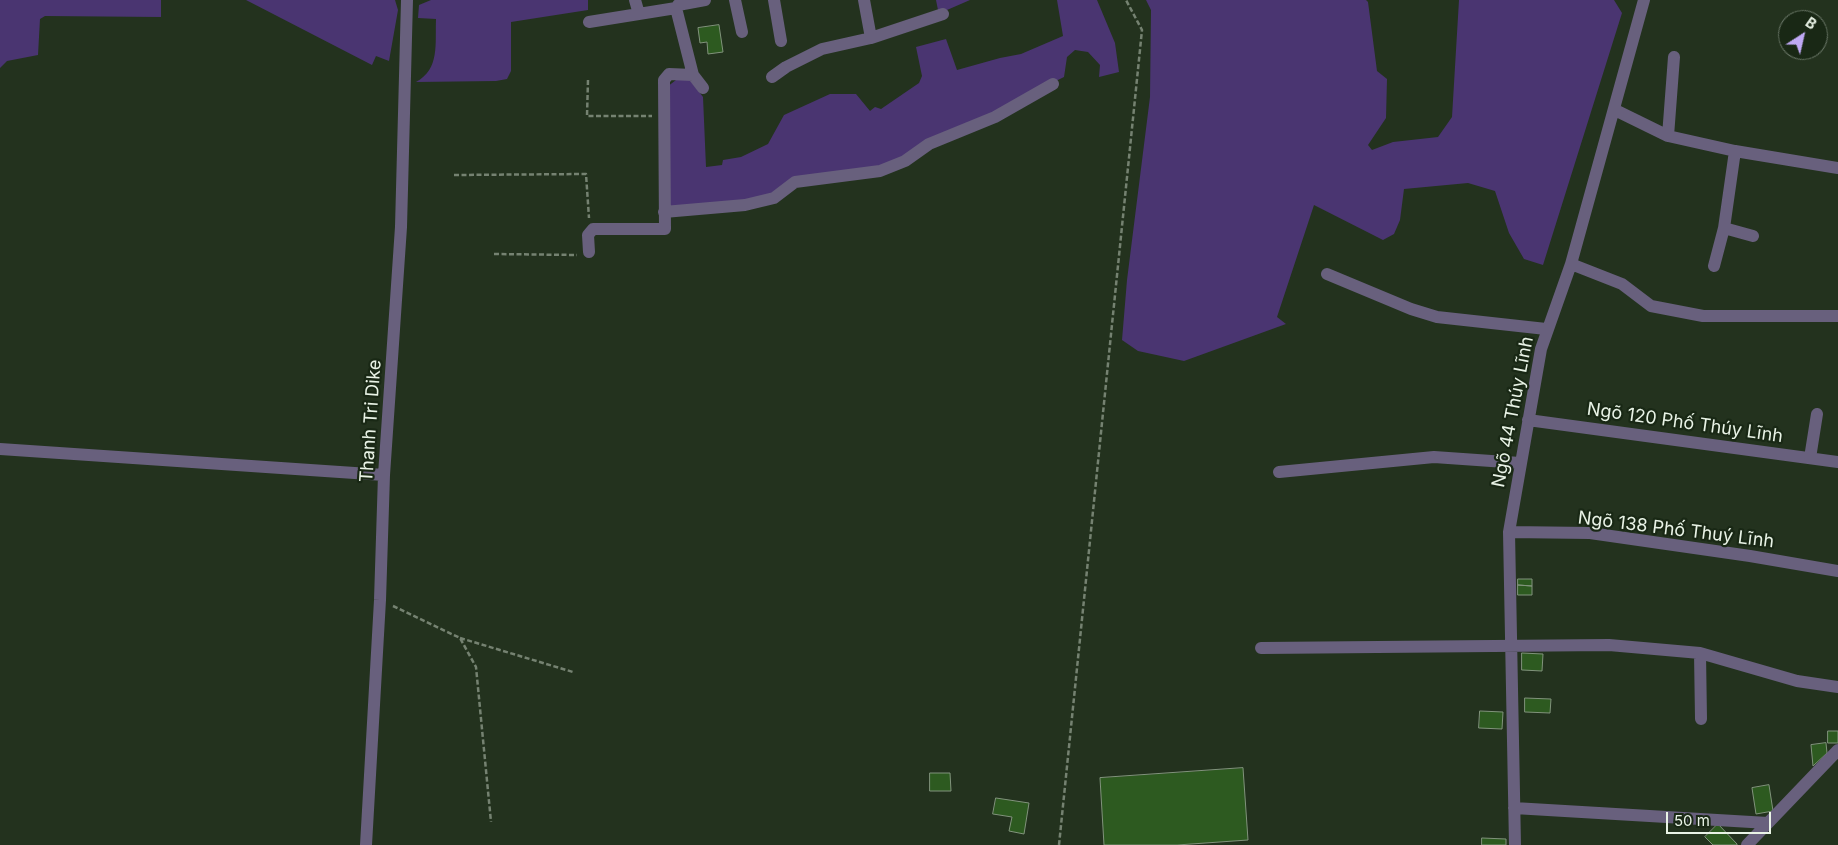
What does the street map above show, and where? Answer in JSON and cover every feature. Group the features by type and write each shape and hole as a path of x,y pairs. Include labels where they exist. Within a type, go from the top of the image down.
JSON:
{"street":[{"path":"635,0 639,14"},
{"path":"589,22 676,8 704,0"},
{"path":"735,0 742,32"},
{"path":"774,0 781,41"},
{"path":"864,0 871,38"},
{"name":"Ngõ 44 Thúy Lĩnh","path":"1515,845 1509,532 1546,328 1571,264 1644,0"},
{"name":"Thanh Tri Dike","path":"366,845 380,600 384,475 401,227 407,1"},
{"path":"676,8 693,75 703,88"},
{"path":"772,77 786,67 822,49 871,38 943,14"},
{"path":"1668,136 1674,57"},
{"path":"589,252 588,235 593,229 665,230 664,80 669,74 693,75"},
{"path":"664,212 745,205 774,198 795,182 880,171 905,161 929,144 995,117 1053,84"},
{"path":"1615,110 1668,136 1735,151 1838,168"},
{"path":"1714,266 1724,228 1735,151"},
{"path":"1724,228 1753,236"},
{"path":"1571,264 1622,284 1651,306 1703,316 1838,316"},
{"path":"1327,274 1411,309 1437,316 1546,328"},
{"path":"1810,458 1817,414"},
{"name":"Ngõ 120 Phố Thúy Lĩnh","path":"1528,420 1838,462"},
{"path":"0,449 384,475"},
{"path":"1279,472 1434,457 1520,463"},
{"name":"Ngõ 138 Phố Thuý Lĩnh","path":"1509,532 1590,533 1838,571"},
{"path":"1261,648 1609,645 1700,653 1797,681 1838,687"},
{"path":"1700,653 1701,719"},
{"path":"1747,845 1838,750"},
{"path":"1514,808 1768,823"}],"path":[{"path":"1060,845 1142,30 1126,0"},
{"path":"588,80 588,116 664,116"},
{"path":"454,175 586,174 590,232"},
{"path":"494,254 588,255 589,252"},
{"path":"380,600 460,638 573,672"},
{"path":"460,638 476,667 491,822"}],"shaded area":[{"path":"0,0 161,0 161,17 45,16 40,19 38,55 7,61 0,68"},
{"path":"246,0 395,0 398,10 389,61 376,56 372,65"},
{"path":"431,0 588,0 588,10 511,22 511,71 507,79 496,81 416,82 424,77 429,70 435,55 436,19 418,18 419,5"},
{"path":"936,0 970,0 947,10 938,10"},
{"path":"1057,0 1097,0 1115,43 1119,72 1099,77 1100,65 1088,52 1075,50 1067,57 1064,77 879,169 796,179 770,198 673,210 667,205 667,87 676,80 690,80 703,97 706,167 722,165 723,160 741,157 768,144 784,115 830,94 856,94 870,111 875,107 881,109 919,83 922,76 916,47 946,39 957,70 1021,54 1063,36"},
{"path":"1146,0 1366,0 1368,2 1377,71 1387,79 1386,118 1368,145 1372,150 1393,142 1438,137 1452,117 1459,0 1614,0 1622,13 1543,265 1524,259 1509,233 1495,191 1468,183 1404,189 1400,220 1394,234 1383,240 1314,205 1277,317 1286,324 1184,361 1138,351 1122,340 1127,280 1150,97 1151,10"}],"building":[{"path":"719,25 723,52 708,54 707,42 700,43 698,28"},
{"path":"1518,579 1532,579 1532,586 1518,585"},
{"path":"1518,585 1532,586 1532,595 1518,595"},
{"path":"1522,653 1543,654 1542,671 1522,670"},
{"path":"1525,698 1551,699 1550,713 1525,712"},
{"path":"1480,711 1503,712 1502,729 1479,728"},
{"path":"1828,731 1838,731 1838,743 1828,743"},
{"path":"1826,743 1827,753 1813,766 1811,745"},
{"path":"1243,768 1248,840 1177,845 1104,845 1100,778"},
{"path":"930,773 950,773 951,791 930,791"},
{"path":"1769,785 1773,811 1756,814 1752,788"},
{"path":"996,798 1029,803 1024,834 1009,831 1012,817 993,814"},
{"path":"1718,824 1737,845 1713,845 1705,837"},
{"path":"1482,838 1506,839 1506,845 1482,845"}]}
